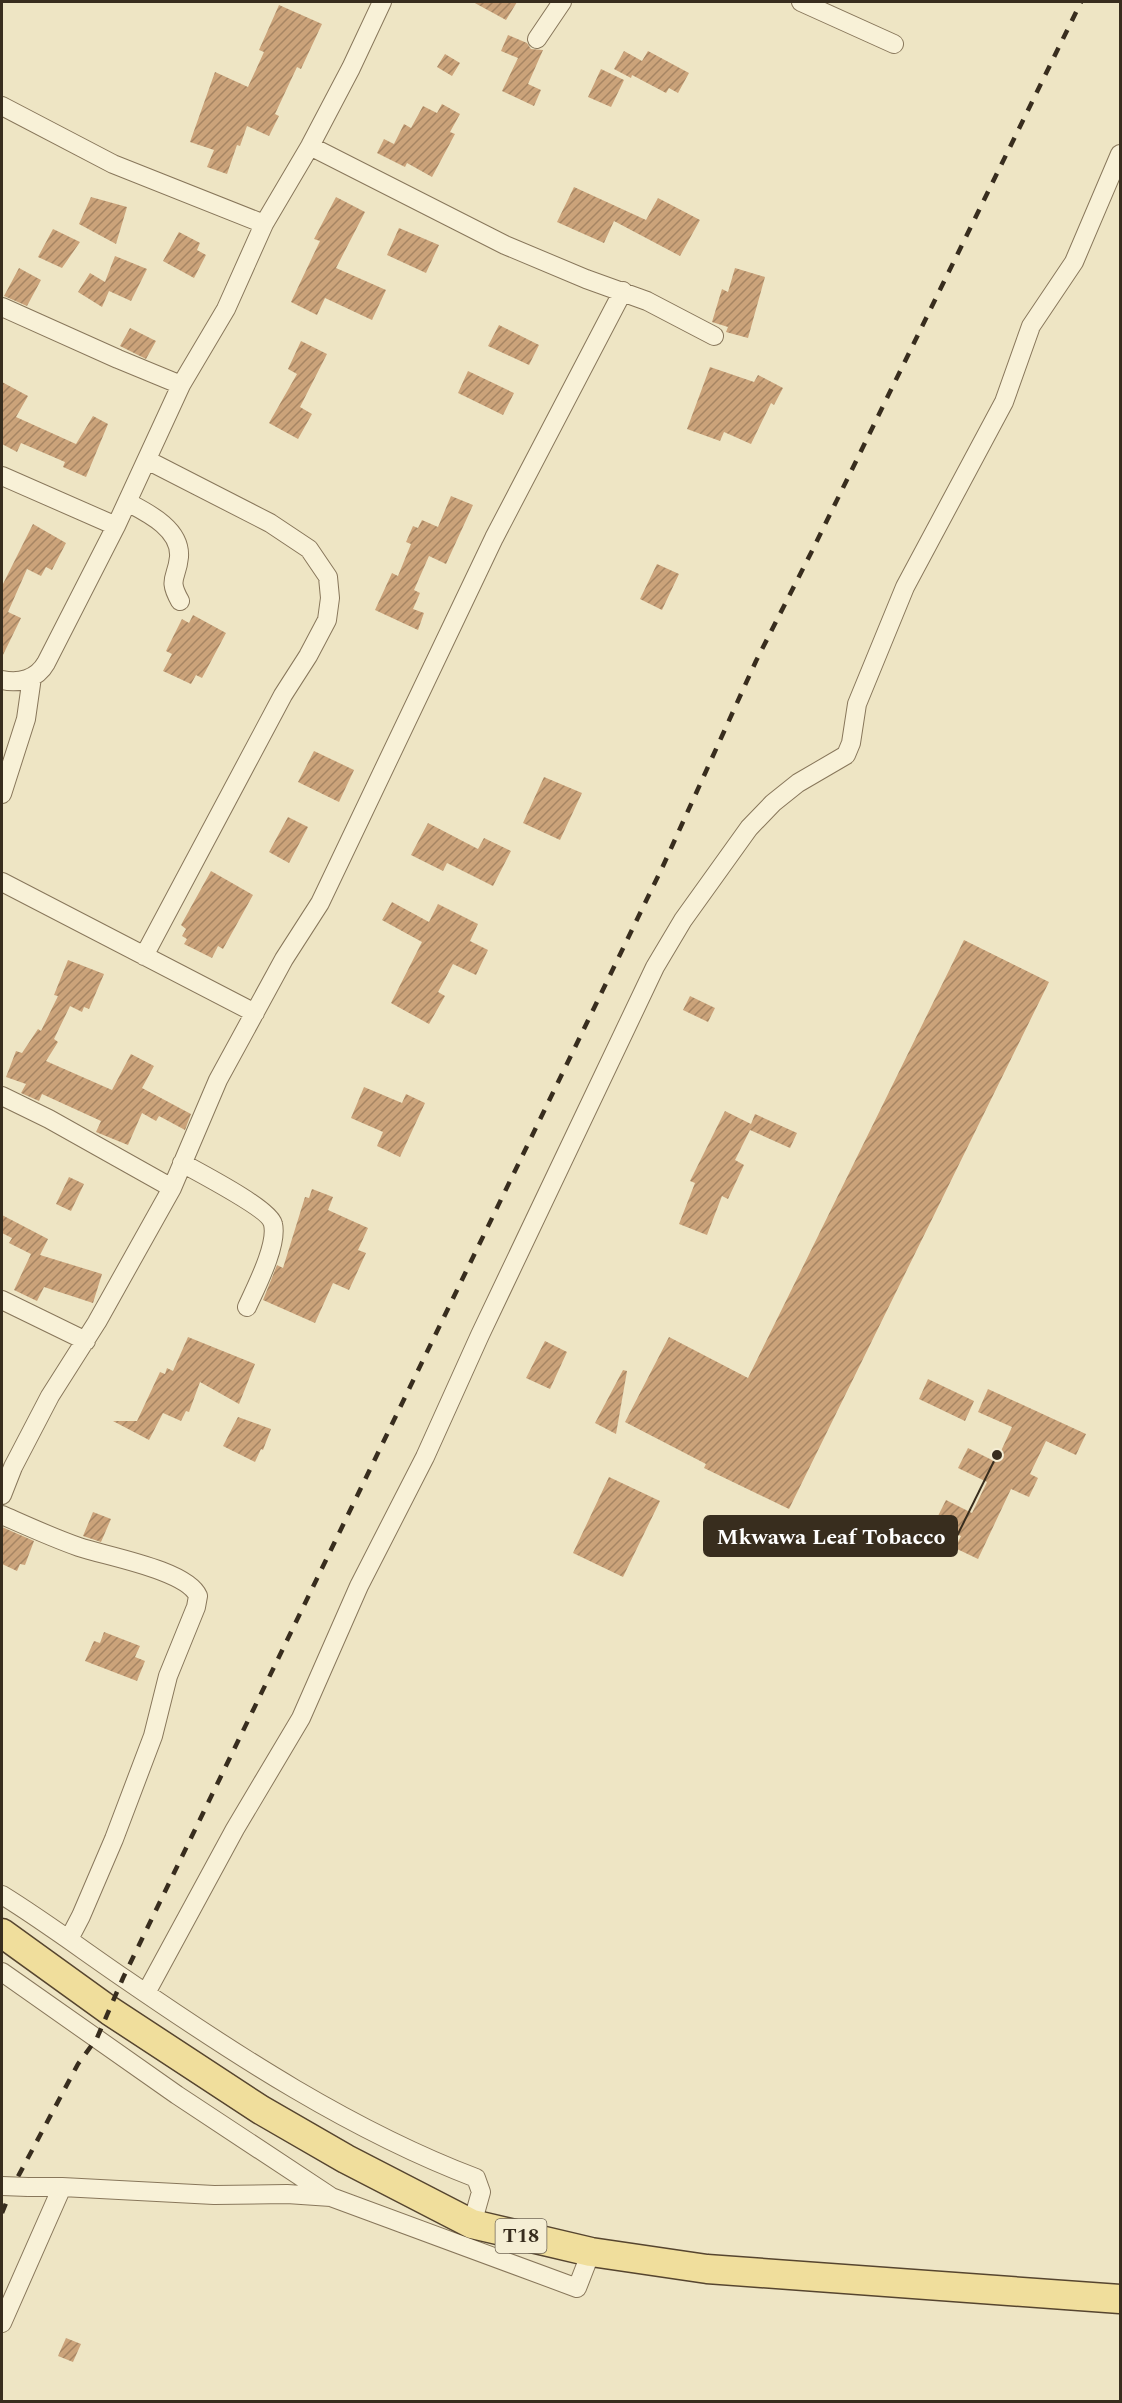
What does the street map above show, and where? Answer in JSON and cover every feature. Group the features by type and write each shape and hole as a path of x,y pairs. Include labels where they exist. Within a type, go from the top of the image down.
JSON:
{"main road":[{"name":"T18","path":"2,1934 110,2011 261,2110 346,2159 472,2224 591,2252 708,2269 1120,2299"}],"street":[{"path":"2,680 21,681 32,677 41,671 46,663 116,526 182,385 226,309 264,224 310,146 382,2"},
{"path":"537,39 562,2"},
{"path":"801,2 894,44"},
{"path":"2,106 113,164 264,224"},
{"path":"310,146 516,250 647,301 714,336"},
{"path":"146,1994 235,1829 301,1718 358,1586 424,1457 655,967 682,920 749,828 773,803 798,783 846,755 851,743 857,704 905,587 1004,402 1031,326 1074,262 1120,154"},
{"path":"2,1495 13,1467 50,1396 86,1341 172,1188 218,1080 284,959 320,903 494,538 623,291"},
{"path":"2,307 118,360 182,385"},
{"path":"144,956 283,694 308,656 327,620 330,598 328,578 309,549 270,523 147,460"},
{"path":"2,476 116,526"},
{"path":"127,502 147,512 175,536 179,556 172,582 180,601"},
{"path":"2,794 26,719 32,677"},
{"path":"2,882 255,1013"},
{"path":"2,1096 49,1119 172,1188"},
{"path":"182,1163 238,1194 270,1218 274,1225 265,1265 247,1307"},
{"path":"2,1300 86,1341"},
{"path":"2,1515 80,1548 158,1569 190,1585 198,1596 196,1608 168,1676 153,1737 114,1839 69,1939"},
{"path":"2,1934 9,1899 216,2040 320,2103 440,2165 476,2178 481,2192 472,2224"},
{"path":"2,1972 177,2095 332,2197 577,2288 591,2252"},
{"path":"2,2186 185,2194 287,2194 332,2197"},
{"path":"2,2323 62,2187"}],"building":[{"path":"473,2 517,2 506,20"},
{"path":"279,5 322,24 301,69 297,67 275,114 279,116 269,136 247,126 240,146 237,145 227,174 207,167 214,150 190,142 215,72 248,87 264,52 259,50"},
{"path":"508,35 527,43 531,49 543,50 528,84 541,90 534,106 502,91 518,58 501,51"},
{"path":"624,51 642,61 648,51 689,73 678,93 669,88 666,93 632,75 631,78 614,69"},
{"path":"445,54 460,63 452,76 437,67"},
{"path":"601,69 624,80 611,107 588,97"},
{"path":"442,104 460,114 450,132 455,134 432,177 407,163 405,167 377,153 384,139 394,144 404,124 411,128 423,106 437,113"},
{"path":"574,187 646,220 658,198 700,220 680,256 614,221 604,243 557,222"},
{"path":"91,197 127,207 116,244 79,224"},
{"path":"336,197 365,212 336,268 386,290 372,320 325,298 317,315 291,302 320,241 314,239"},
{"path":"399,228 439,245 426,273 387,255"},
{"path":"53,229 80,242 62,268 38,257"},
{"path":"179,232 200,243 197,250 206,255 194,278 163,261"},
{"path":"115,256 147,269 131,301 109,291 102,307 78,292 90,273 105,282"},
{"path":"19,268 41,280 27,306 4,296"},
{"path":"735,268 765,277 748,338 726,332 728,327 712,322 722,289 728,292"},
{"path":"499,325 539,345 529,365 488,346"},
{"path":"130,328 156,341 146,359 120,346"},
{"path":"301,341 327,354 300,407 312,414 298,439 269,423 297,374 288,369"},
{"path":"710,367 754,382 758,375 783,388 774,405 771,403 751,444 724,432 720,441 687,429"},
{"path":"468,371 514,393 503,415 458,393"},
{"path":"2,382 28,396 16,417 76,444 93,416 108,424 86,477 63,467 65,462 21,443 17,452 2,444"},
{"path":"451,496 473,505 446,564 429,556 414,590 420,593 413,609 424,613 418,630 375,610 392,573 398,576 411,544 406,542 413,526 418,528 422,520 438,527"},
{"path":"33,524 66,543 52,570 46,567 41,576 27,569 8,612 21,618 2,657 2,586"},
{"path":"657,564 679,574 662,610 640,599"},
{"path":"193,615 226,633 202,678 196,675 191,684 163,671 172,654 166,651 182,619 189,623"},
{"path":"314,751 354,770 339,802 298,782"},
{"path":"544,777 582,793 560,840 523,823"},
{"path":"288,817 308,827 289,863 269,852"},
{"path":"428,823 478,849 484,838 511,851 493,886 447,863 443,871 411,855"},
{"path":"211,871 253,895 223,949 218,946 212,958 184,944 187,939 182,936 186,929 181,925"},
{"path":"392,902 429,922 438,904 478,924 470,941 488,950 476,975 453,964 438,992 445,996 429,1024 391,1003 422,942 382,920"},
{"path":"964,940 1049,982 789,1509 704,1468 706,1464 625,1422 669,1337 748,1378"},
{"path":"68,960 104,974 89,1009 84,1007 82,1012 70,1006 54,1039 58,1042 46,1061 112,1090 131,1054 154,1066 142,1088 191,1114 185,1130 159,1116 156,1121 142,1113 128,1145 96,1132 101,1121 42,1094 39,1101 21,1093 26,1084 6,1077 16,1051 22,1053 38,1029 41,1031 58,996 54,995"},
{"path":"690,996 715,1008 708,1022 683,1010"},
{"path":"364,1087 402,1103 406,1094 425,1103 400,1157 377,1146 383,1132 351,1118"},
{"path":"725,1111 751,1124 755,1114 797,1133 790,1148 750,1130 735,1160 744,1165 728,1199 722,1196 707,1235 679,1224 695,1183 690,1181"},
{"path":"69,1177 84,1184 71,1211 56,1204"},
{"path":"312,1189 333,1197 328,1210 368,1228 358,1250 366,1253 349,1290 333,1283 315,1323 263,1300 277,1265 283,1268 305,1197 309,1198"},
{"path":"2,1215 48,1239 40,1255 102,1274 93,1303 44,1287 37,1301 14,1290 31,1254 9,1243 12,1238 2,1233"},
{"path":"188,1337 255,1364 239,1404 200,1382 189,1412 186,1411 181,1421 163,1413 149,1440 113,1421 137,1421 160,1372 165,1374 167,1368 173,1371"},
{"path":"545,1341 567,1352 550,1389 526,1378"},
{"path":"623,1370 627,1371 616,1434 595,1423"},
{"path":"928,1379 974,1401 965,1421 919,1399"},
{"path":"988,1389 1086,1434 1076,1455 1046,1441 1030,1474 1038,1478 1029,1497 1011,1489 978,1559 955,1548 961,1536 934,1524 946,1500 972,1513 987,1482 958,1468 968,1448 996,1462 1012,1427 978,1412"},
{"path":"238,1417 271,1429 263,1450 261,1449 255,1462 223,1446"},
{"path":"609,1477 660,1501 623,1577 573,1553"},
{"path":"93,1512 111,1519 101,1542 83,1536"},
{"path":"2,1527 34,1541 25,1565 20,1564 17,1571 2,1564"},
{"path":"104,1632 140,1646 135,1657 145,1661 137,1681 85,1661 94,1641 100,1643"},
{"path":"66,2338 81,2344 73,2362 58,2356"}],"railway":[{"path":"2,2213 13,2186 78,2064 97,2038 123,1978 663,866 756,661 1081,2"}],"place":[{"name":"Mkwawa Leaf Tobacco","path":"997,1455"}]}
